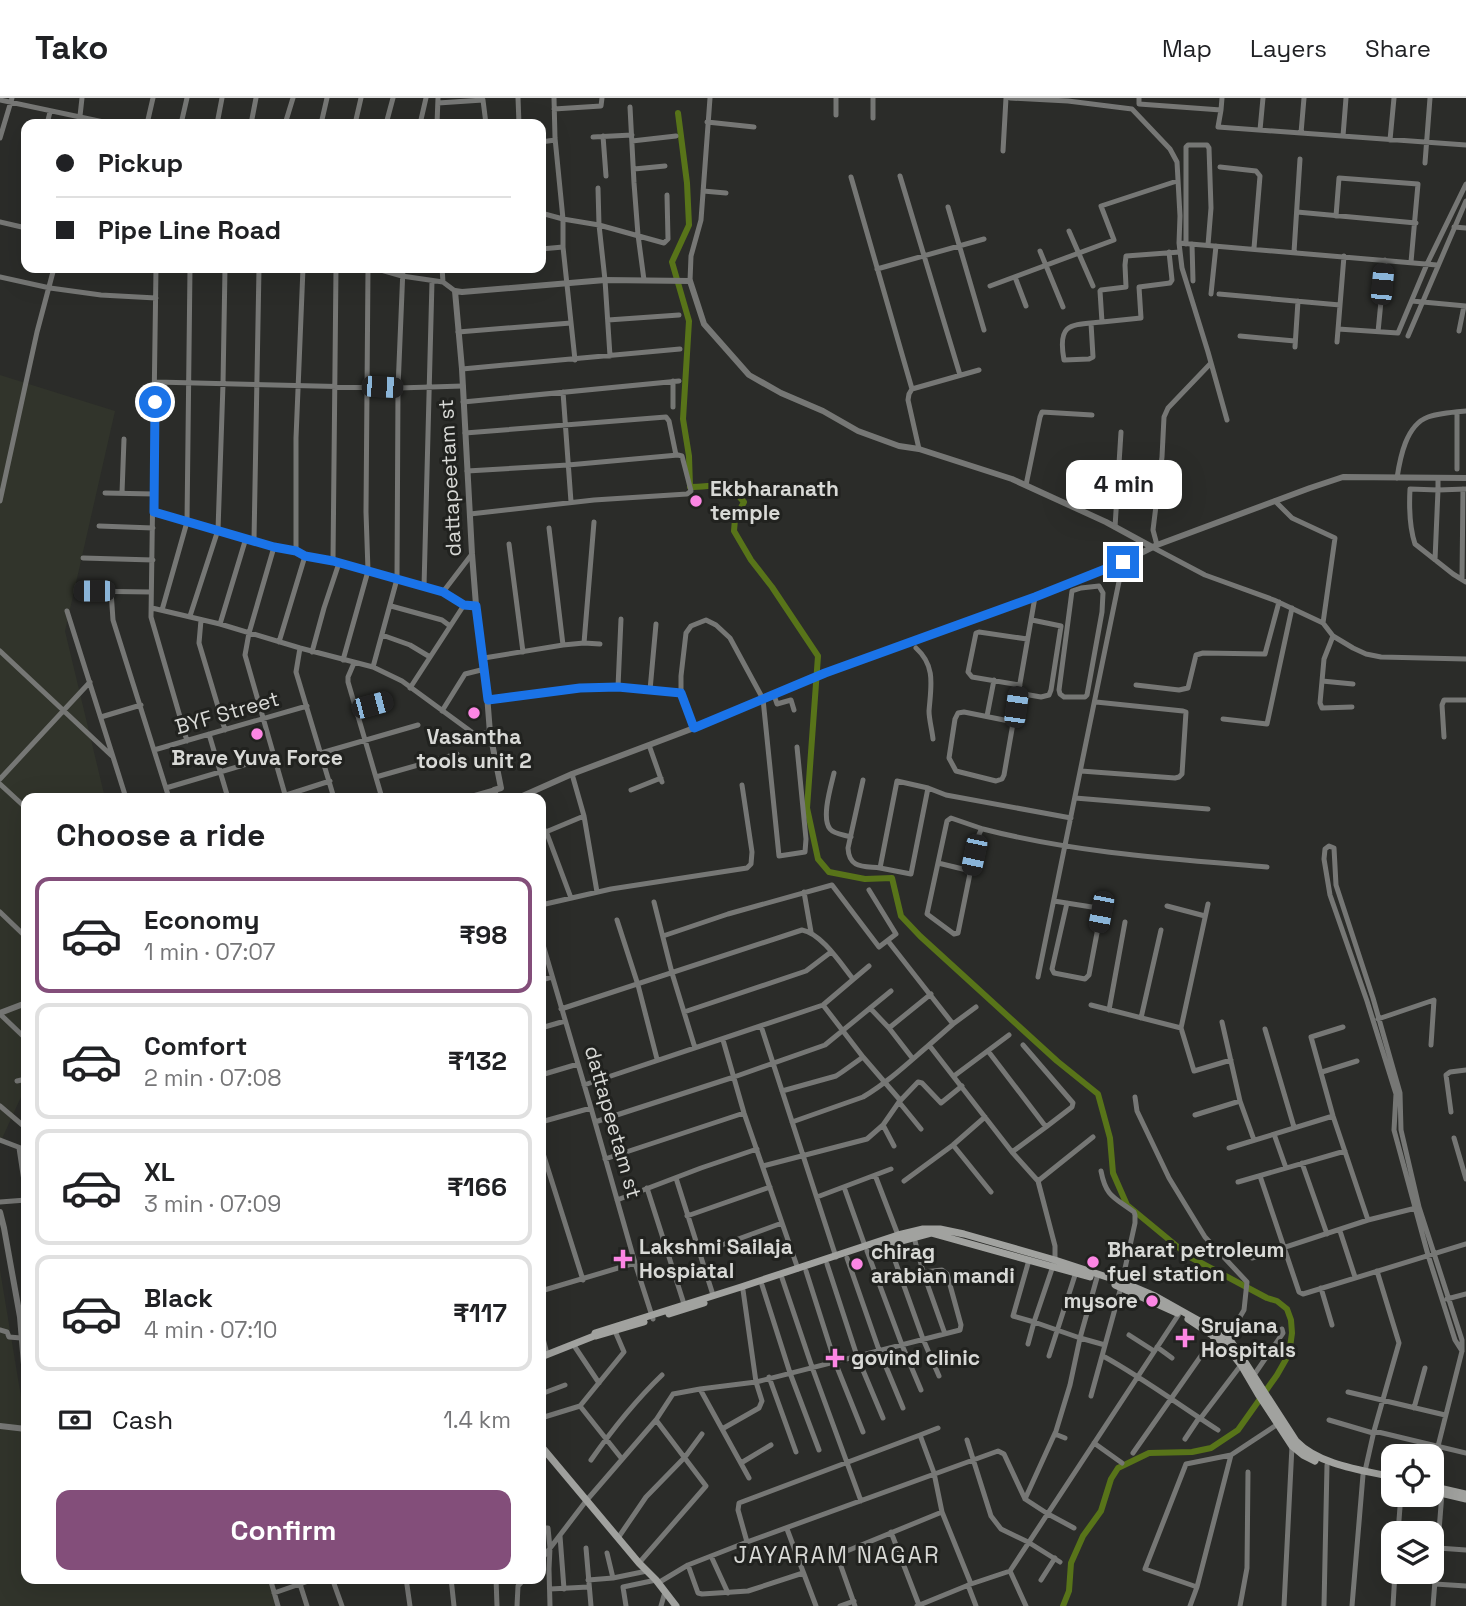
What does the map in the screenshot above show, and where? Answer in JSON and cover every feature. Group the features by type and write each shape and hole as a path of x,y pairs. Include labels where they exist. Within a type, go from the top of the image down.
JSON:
{"main road":[{"path":"546,1355 684,1304 847,1258 898,1235 923,1229 940,1229 964,1234 1155,1296 1228,1337 1260,1391 1305,1451 1364,1473"},
{"path":"594,1336 595,1333 762,1285 836,1257 931,1233 1097,1276"},
{"path":"1122,1284 1215,1336 1254,1378"},
{"path":"1273,1410 1278,1424 1292,1446 1303,1455 1327,1465 1381,1477"},
{"path":"546,1452 676,1606"},
{"path":"1444,1491 1466,1497"},
{"path":"1444,1493 1466,1497"}],"street":[{"path":"80,116 82,98"},
{"path":"148,119 153,98"},
{"path":"182,119 187,98"},
{"path":"218,119 222,98"},
{"path":"252,119 256,98"},
{"path":"287,119 293,98"},
{"path":"322,119 327,98"},
{"path":"356,119 362,98"},
{"path":"387,119 393,98"},
{"path":"421,119 426,98"},
{"path":"518,98 519,119"},
{"path":"554,98 566,283 575,360"},
{"path":"554,109 601,106 602,98"},
{"path":"710,98 701,220 687,281 704,324 748,374 858,431 899,446 919,449 989,470 1026,485 1154,546 1205,575 1279,602 1323,623 1333,636 1366,654 1381,657 1466,659"},
{"path":"836,98 836,115"},
{"path":"873,98 873,117"},
{"path":"1003,151 1008,98 1068,100 1132,109 1170,149 1177,162 1180,216 1193,281"},
{"path":"1222,98 1218,127 1466,145"},
{"path":"1259,130 1263,98"},
{"path":"1301,133 1304,98"},
{"path":"1343,136 1346,98"},
{"path":"1390,140 1394,98"},
{"path":"1425,163 1430,98"},
{"path":"437,119 438,100 483,99 485,119"},
{"path":"0,100 12,100 85,119"},
{"path":"0,138 12,100"},
{"path":"1132,109 1139,101 1221,110"},
{"path":"630,107 638,235 644,280"},
{"path":"48,119 50,112"},
{"path":"707,122 754,127"},
{"path":"603,136 606,176"},
{"path":"593,137 676,136"},
{"path":"546,141 555,140"},
{"path":"1208,245 1211,208 1209,148 1207,145 1188,145 1186,244 1180,252 1182,268 1227,419"},
{"path":"1294,252 1300,159"},
{"path":"634,169 665,166"},
{"path":"1220,167 1256,171 1260,176 1254,248"},
{"path":"900,176 960,375"},
{"path":"851,177 912,389"},
{"path":"1336,216 1339,178 1418,184 1411,262"},
{"path":"990,286 1114,240 1101,206 1177,181"},
{"path":"1338,329 1398,333 1427,264 1466,184"},
{"path":"598,188 610,356"},
{"path":"703,191 726,193"},
{"path":"546,214 599,225 661,243 667,242 667,195"},
{"path":"1408,336 1466,201"},
{"path":"948,207 984,330"},
{"path":"1297,212 1416,223"},
{"path":"0,222 21,226"},
{"path":"1454,227 1466,228"},
{"path":"1069,231 1093,286"},
{"path":"877,269 984,239"},
{"path":"1186,244 1437,265"},
{"path":"1211,294 1216,246"},
{"path":"546,249 564,247"},
{"path":"1040,251 1063,307"},
{"path":"1102,321 1100,291 1127,285 1139,287 1171,282 1169,252"},
{"path":"1127,285 1126,256 1180,252"},
{"path":"1336,342 1344,257"},
{"path":"1378,332 1385,260"},
{"path":"0,501 37,332 53,273"},
{"path":"156,273 151,617 187,741"},
{"path":"162,610 187,522 190,273"},
{"path":"190,616 218,530 225,273"},
{"path":"254,540 259,273"},
{"path":"296,551 296,441 303,273"},
{"path":"312,652 336,562 337,273"},
{"path":"343,660 368,571 368,273"},
{"path":"392,273 443,282 455,291 462,292 605,280 687,281"},
{"path":"373,667 397,579 397,428 402,273"},
{"path":"442,273 443,282"},
{"path":"0,277 50,288 156,298"},
{"path":"1015,277 1026,306"},
{"path":"424,587 432,281"},
{"path":"1091,323 1093,357 1064,360 1062,337 1073,324 1141,318 1139,287"},
{"name":"dattapeetam st","path":"455,291 476,606 498,793"},
{"path":"1219,294 1340,305"},
{"path":"1412,301 1465,306 1459,331"},
{"path":"1240,336 1295,344 1298,302"},
{"path":"608,320 679,315"},
{"path":"458,332 571,323"},
{"path":"462,369 680,349"},
{"path":"1154,546 1153,530 1164,417 1168,408 1211,363"},
{"path":"919,449 908,400 912,389 979,370"},
{"path":"463,402 676,381 673,407"},
{"path":"156,382 398,388 463,386"},
{"path":"563,392 571,502"},
{"path":"1396,478 1401,452 1419,421 1430,416 1466,411"},
{"path":"1026,485 1042,412 1092,415"},
{"path":"1457,412 1457,469"},
{"path":"466,436 666,417 676,455"},
{"path":"1115,527 1121,432"},
{"path":"122,494 124,439"},
{"path":"467,471 676,455 682,456 691,491 470,514"},
{"path":"529,793 825,673 1035,597 1123,562 1154,546 1310,488 1343,477 1466,478"},
{"path":"1436,559 1438,478"},
{"path":"1410,489 1464,489 1464,581 1415,544 1409,514 1410,489"},
{"path":"104,493 154,494"},
{"path":"1275,501 1292,518 1335,538 1323,623"},
{"path":"154,512 296,551 305,556 443,592 464,605 476,606"},
{"path":"584,643 594,522"},
{"path":"99,526 153,528"},
{"path":"549,528 563,645"},
{"path":"220,624 246,538"},
{"path":"509,544 523,652"},
{"path":"274,547 245,654 284,793"},
{"path":"443,592 472,554"},
{"path":"279,642 305,556"},
{"path":"83,558 153,560"},
{"path":"1038,977 1123,562"},
{"path":"1099,586 1103,593 1102,612 1091,678 1085,697 1064,697 1060,694 1072,591 1099,586"},
{"path":"78,591 151,592"},
{"path":"111,591 113,620 168,793"},
{"path":"1014,722 958,713 949,758 956,771 996,781 1004,775 1014,722 1027,639 1032,620 1035,597"},
{"path":"1136,685 1179,690 1188,688 1196,655 1203,653 1265,654 1279,602"},
{"path":"410,688 464,605"},
{"path":"391,606 442,620 450,626"},
{"path":"152,608 373,667 402,681 472,733 490,733"},
{"path":"1223,719 1267,724 1292,608"},
{"path":"67,611 124,793"},
{"path":"1102,612 1113,614"},
{"path":"618,687 621,618"},
{"path":"201,620 200,643 225,730"},
{"path":"694,728 681,693 685,633 691,626 706,620 730,638 763,699 779,856 806,850 797,747"},
{"path":"1018,693 1045,697 1051,690 1061,626 1032,620"},
{"path":"650,690 656,624"},
{"path":"1020,685 972,677 968,672 976,633 1027,639"},
{"path":"382,635 410,645 430,657"},
{"path":"1333,636 1324,660 1320,703 1322,708 1352,707"},
{"path":"484,658 563,645 600,644"},
{"path":"300,648 296,672 333,793"},
{"path":"916,648 931,669 929,711 933,738"},
{"path":"0,651 112,756"},
{"path":"354,663 348,682 381,793"},
{"path":"442,711 465,674 485,669"},
{"path":"1091,678 1100,680"},
{"path":"987,716 994,680"},
{"path":"1322,681 1353,684"},
{"path":"21,802 0,781 90,682"},
{"path":"488,700 580,688 618,687 681,693"},
{"path":"777,693 785,702 792,701 794,710"},
{"path":"356,709 388,700"},
{"path":"1444,737 1444,700 1466,701"},
{"path":"1081,771 1175,778 1182,774 1186,712 1096,702"},
{"path":"102,717 141,705"},
{"name":"BYF Street","path":"155,750 307,706"},
{"path":"321,753 418,725"},
{"path":"209,734 226,793"},
{"path":"631,790 661,780 649,745"},
{"path":"376,777 457,754"},
{"path":"166,788 274,756"},
{"path":"834,773 827,811 828,825 832,831 851,837"},
{"path":"572,774 584,816 597,892"},
{"path":"863,780 848,852 852,861 855,864 911,874 928,788"},
{"path":"296,793 330,781"},
{"path":"880,868 897,781 946,795 1071,818"},
{"path":"546,904 597,892 747,868 751,864 752,852 742,785"},
{"path":"484,793 498,789"},
{"path":"1075,798 1208,809"},
{"path":"546,831 584,816"},
{"path":"983,829 977,839 958,933 954,934 927,914 949,819 1065,846 1144,857 1267,867"},
{"path":"546,837 571,898"},
{"path":"1398,1128 1400,1093 1336,884 1334,848 1329,846 1325,849 1324,859 1331,895 1396,1094 1398,1128 1417,1207 1455,1340 1462,1351"},
{"path":"938,863 971,871"},
{"path":"663,936 727,914 832,885 880,947 896,934 869,890"},
{"path":"804,892 811,932"},
{"path":"1054,901 1067,903 1098,908 1101,912 1089,975 1085,979 1054,973 1052,969 1067,903"},
{"path":"654,902 695,1048"},
{"path":"1208,904 1181,1028 1194,1071 1231,1060"},
{"path":"1167,906 1205,916"},
{"path":"0,912 21,932"},
{"path":"617,920 638,985 657,1059"},
{"path":"1108,1010 1125,922"},
{"path":"562,1009 802,930 811,932 853,979"},
{"path":"1141,1018 1161,930"},
{"path":"888,940 953,1024"},
{"path":"684,1012 806,971 831,952"},
{"name":"dattapeetam st","path":"546,956 652,1316"},
{"path":"584,1085 823,1005 869,965"},
{"path":"546,979 552,977"},
{"path":"595,1122 825,1045 891,990"},
{"path":"889,1028 931,994"},
{"path":"1378,1019 1434,1000 1431,1045"},
{"path":"21,1005 0,1014 21,1034"},
{"path":"823,1005 921,1129"},
{"path":"1091,1005 1181,1028"},
{"path":"792,1122 863,1097 886,1083 976,1007"},
{"path":"870,1008 913,1059"},
{"path":"546,1027 565,1021"},
{"path":"1222,1022 1240,1101 1254,1140"},
{"path":"761,1026 836,1257"},
{"path":"1343,1027 1311,1037 1333,1115 1368,1220"},
{"path":"1265,1029 1294,1128"},
{"path":"954,1076 1009,1035"},
{"path":"723,1040 744,1113 798,1271 863,1433"},
{"path":"929,1045 1012,1152 1038,1181 1055,1247 1054,1263 1028,1344"},
{"path":"1012,1152 1072,1107 1073,1103 1023,1045"},
{"path":"988,1051 1046,1127"},
{"path":"782,1091 835,1076 863,1057"},
{"path":"1322,1072 1357,1061"},
{"path":"546,1074 578,1064"},
{"path":"1451,1112 1446,1075 1466,1070"},
{"path":"763,1166 867,1139 883,1125 899,1101 916,1083 920,1082 941,1103"},
{"path":"934,1108 962,1086"},
{"path":"1135,1097 1137,1111 1169,1178 1205,1237 1247,1282 1244,1311 1228,1337"},
{"path":"1195,1115 1240,1101"},
{"path":"0,1106 21,1124"},
{"path":"546,1121 592,1108"},
{"path":"606,1158 744,1113"},
{"path":"1228,1148 1333,1115"},
{"path":"904,1181 953,1145 985,1117"},
{"path":"883,1125 894,1146"},
{"path":"1274,1134 1286,1168"},
{"path":"1038,1181 1093,1137"},
{"path":"1454,1138 1466,1179"},
{"path":"0,1140 21,1148"},
{"path":"953,1145 991,1192"},
{"path":"617,1200 757,1149"},
{"path":"1458,1152 1466,1149"},
{"path":"1238,1182 1345,1151"},
{"path":"546,1163 583,1280"},
{"path":"1302,1163 1327,1234"},
{"path":"817,1197 891,1169"},
{"path":"1091,1396 1122,1284 1135,1223 1133,1212 1108,1194 1101,1171"},
{"path":"874,1175 898,1235"},
{"path":"1260,1176 1301,1294 1466,1244"},
{"path":"676,1178 713,1295"},
{"path":"687,1216 770,1187"},
{"path":"844,1187 921,1390"},
{"path":"647,1188 684,1304"},
{"path":"0,1202 21,1200"},
{"path":"1252,1258 1417,1207"},
{"path":"0,1212 21,1308"},
{"path":"700,1253 782,1223"},
{"path":"1340,1231 1355,1277"},
{"path":"914,1237 945,1334"},
{"path":"889,1244 939,1376"},
{"path":"1431,1254 1461,1336 1462,1351 1438,1444"},
{"path":"847,1258 879,1350 903,1408"},
{"path":"1029,1260 1013,1316 1105,1345"},
{"path":"546,1290 635,1263"},
{"path":"827,1264 857,1356 883,1418"},
{"path":"546,1553 586,1501 656,1420 673,1394 757,1382 959,1331 961,1325 947,1274 942,1270 923,1272"},
{"path":"1352,1606 1364,1473 1399,1343 1377,1271"},
{"path":"1049,1356 1076,1272"},
{"path":"1025,1499 1055,1434 1097,1276"},
{"path":"782,1278 861,1501"},
{"path":"762,1285 790,1373 819,1450"},
{"path":"1321,1288 1332,1325"},
{"path":"722,1429 754,1412 762,1401 743,1290"},
{"path":"1447,1299 1466,1294"},
{"path":"891,1532 918,1606 1010,1571 1179,1314"},
{"path":"1254,1378 1283,1333 1282,1329"},
{"path":"0,1330 8,1332 9,1337 21,1338"},
{"path":"546,1416 580,1406 599,1383 624,1352 615,1331"},
{"path":"1129,1335 1172,1358"},
{"path":"1133,1453 1215,1336"},
{"path":"573,1344 599,1383"},
{"path":"1103,1356 1138,1376 1218,1430"},
{"path":"1185,1440 1241,1365"},
{"path":"1414,1408 1425,1368"},
{"path":"591,1460 606,1438 662,1375"},
{"path":"769,1377 796,1452"},
{"path":"546,1392 565,1385"},
{"path":"700,1389 749,1478"},
{"path":"1348,1392 1445,1415"},
{"path":"580,1406 622,1458"},
{"path":"639,1563 706,1486 656,1420"},
{"path":"1329,1420 1428,1444"},
{"path":"1197,1587 1145,1569 1186,1464 1231,1455 1278,1424"},
{"path":"0,1426 21,1428"},
{"path":"747,1542 738,1510 739,1503 938,1428"},
{"path":"618,1538 646,1497 685,1457 702,1434"},
{"path":"1055,1434 1065,1438"},
{"path":"920,1435 934,1473 942,1512 976,1606"},
{"path":"967,1440 996,1525 1057,1560 1041,1580"},
{"path":"1094,1443 1122,1463"},
{"path":"741,1463 771,1445"},
{"path":"1284,1606 1292,1446"},
{"path":"1444,1448 1466,1453"},
{"path":"626,1606 624,1587 657,1581 710,1556 998,1451 1002,1452 1025,1499 1074,1528"},
{"path":"1190,1606 1231,1455"},
{"path":"1324,1606 1327,1465"},
{"path":"1240,1606 1247,1568 1248,1472"},
{"path":"840,1606 855,1603 836,1555 942,1512"},
{"path":"546,1528 550,1548 550,1606"},
{"path":"787,1529 816,1606"},
{"path":"560,1536 564,1589"},
{"path":"586,1548 590,1606"},
{"path":"1444,1548 1466,1550"},
{"path":"607,1553 613,1578"},
{"path":"710,1556 728,1593"},
{"path":"688,1565 699,1594 748,1591 803,1573"},
{"path":"587,1580 648,1571"},
{"path":"1010,1571 1026,1606"},
{"path":"272,1584 278,1606"},
{"path":"274,1592 292,1584"},
{"path":"300,1584 307,1606"},
{"path":"334,1584 342,1606"},
{"path":"407,1584 410,1606"},
{"path":"452,1584 454,1606"},
{"path":"496,1584 497,1606"},
{"path":"517,1606 520,1584"},
{"path":"1392,1606 1394,1584"},
{"path":"1433,1606 1435,1584 1466,1586"},
{"path":"550,1590 588,1587"},
{"path":"662,1606 665,1591"}],"shaded area":[{"path":"0,375 115,411 65,631 104,793 21,793 21,1097 0,1143"},
{"path":"0,1270 21,1397 21,1584 270,1584 278,1606 0,1606"}],"waterway":[{"path":"678,113 687,183 689,225 672,262 689,321 683,419 689,456 690,487 725,487 744,502 735,519 734,531 818,656 807,808 818,859 829,872 865,879 892,878 901,916 920,936 1057,1061 1098,1094 1110,1138 1113,1173 1127,1205 1190,1257 1277,1301 1287,1309 1291,1320 1289,1354 1238,1430 1211,1448 1192,1452 1149,1453 1118,1468 1111,1479 1101,1511 1083,1536 1071,1563 1069,1591 1063,1606"}],"place":[{"name":"Ekbharanath temple","path":"696,501"},
{"name":"Vasantha tools unit 2","path":"474,713"},
{"name":"Brave Yuva Force","path":"257,734"},
{"name":"Lakshmi Sailaja Hospiatal","path":"623,1259"},
{"name":"Bharat petroleum fuel station","path":"1093,1262"},
{"name":"chirag arabian mandi","path":"857,1264"},
{"name":"mysore","path":"1152,1301"},
{"name":"Srujana Hospitals","path":"1185,1338"},
{"name":"govind clinic","path":"835,1358"}],"district":[{"name":"JAYARAM NAGAR","path":"837,1555"}],"route":[{"path":"155,402 154,512 296,551 305,556 333,561 443,592 464,605 476,606 488,700 580,688 618,687 681,693 694,728 825,673 1123,562"}]}
